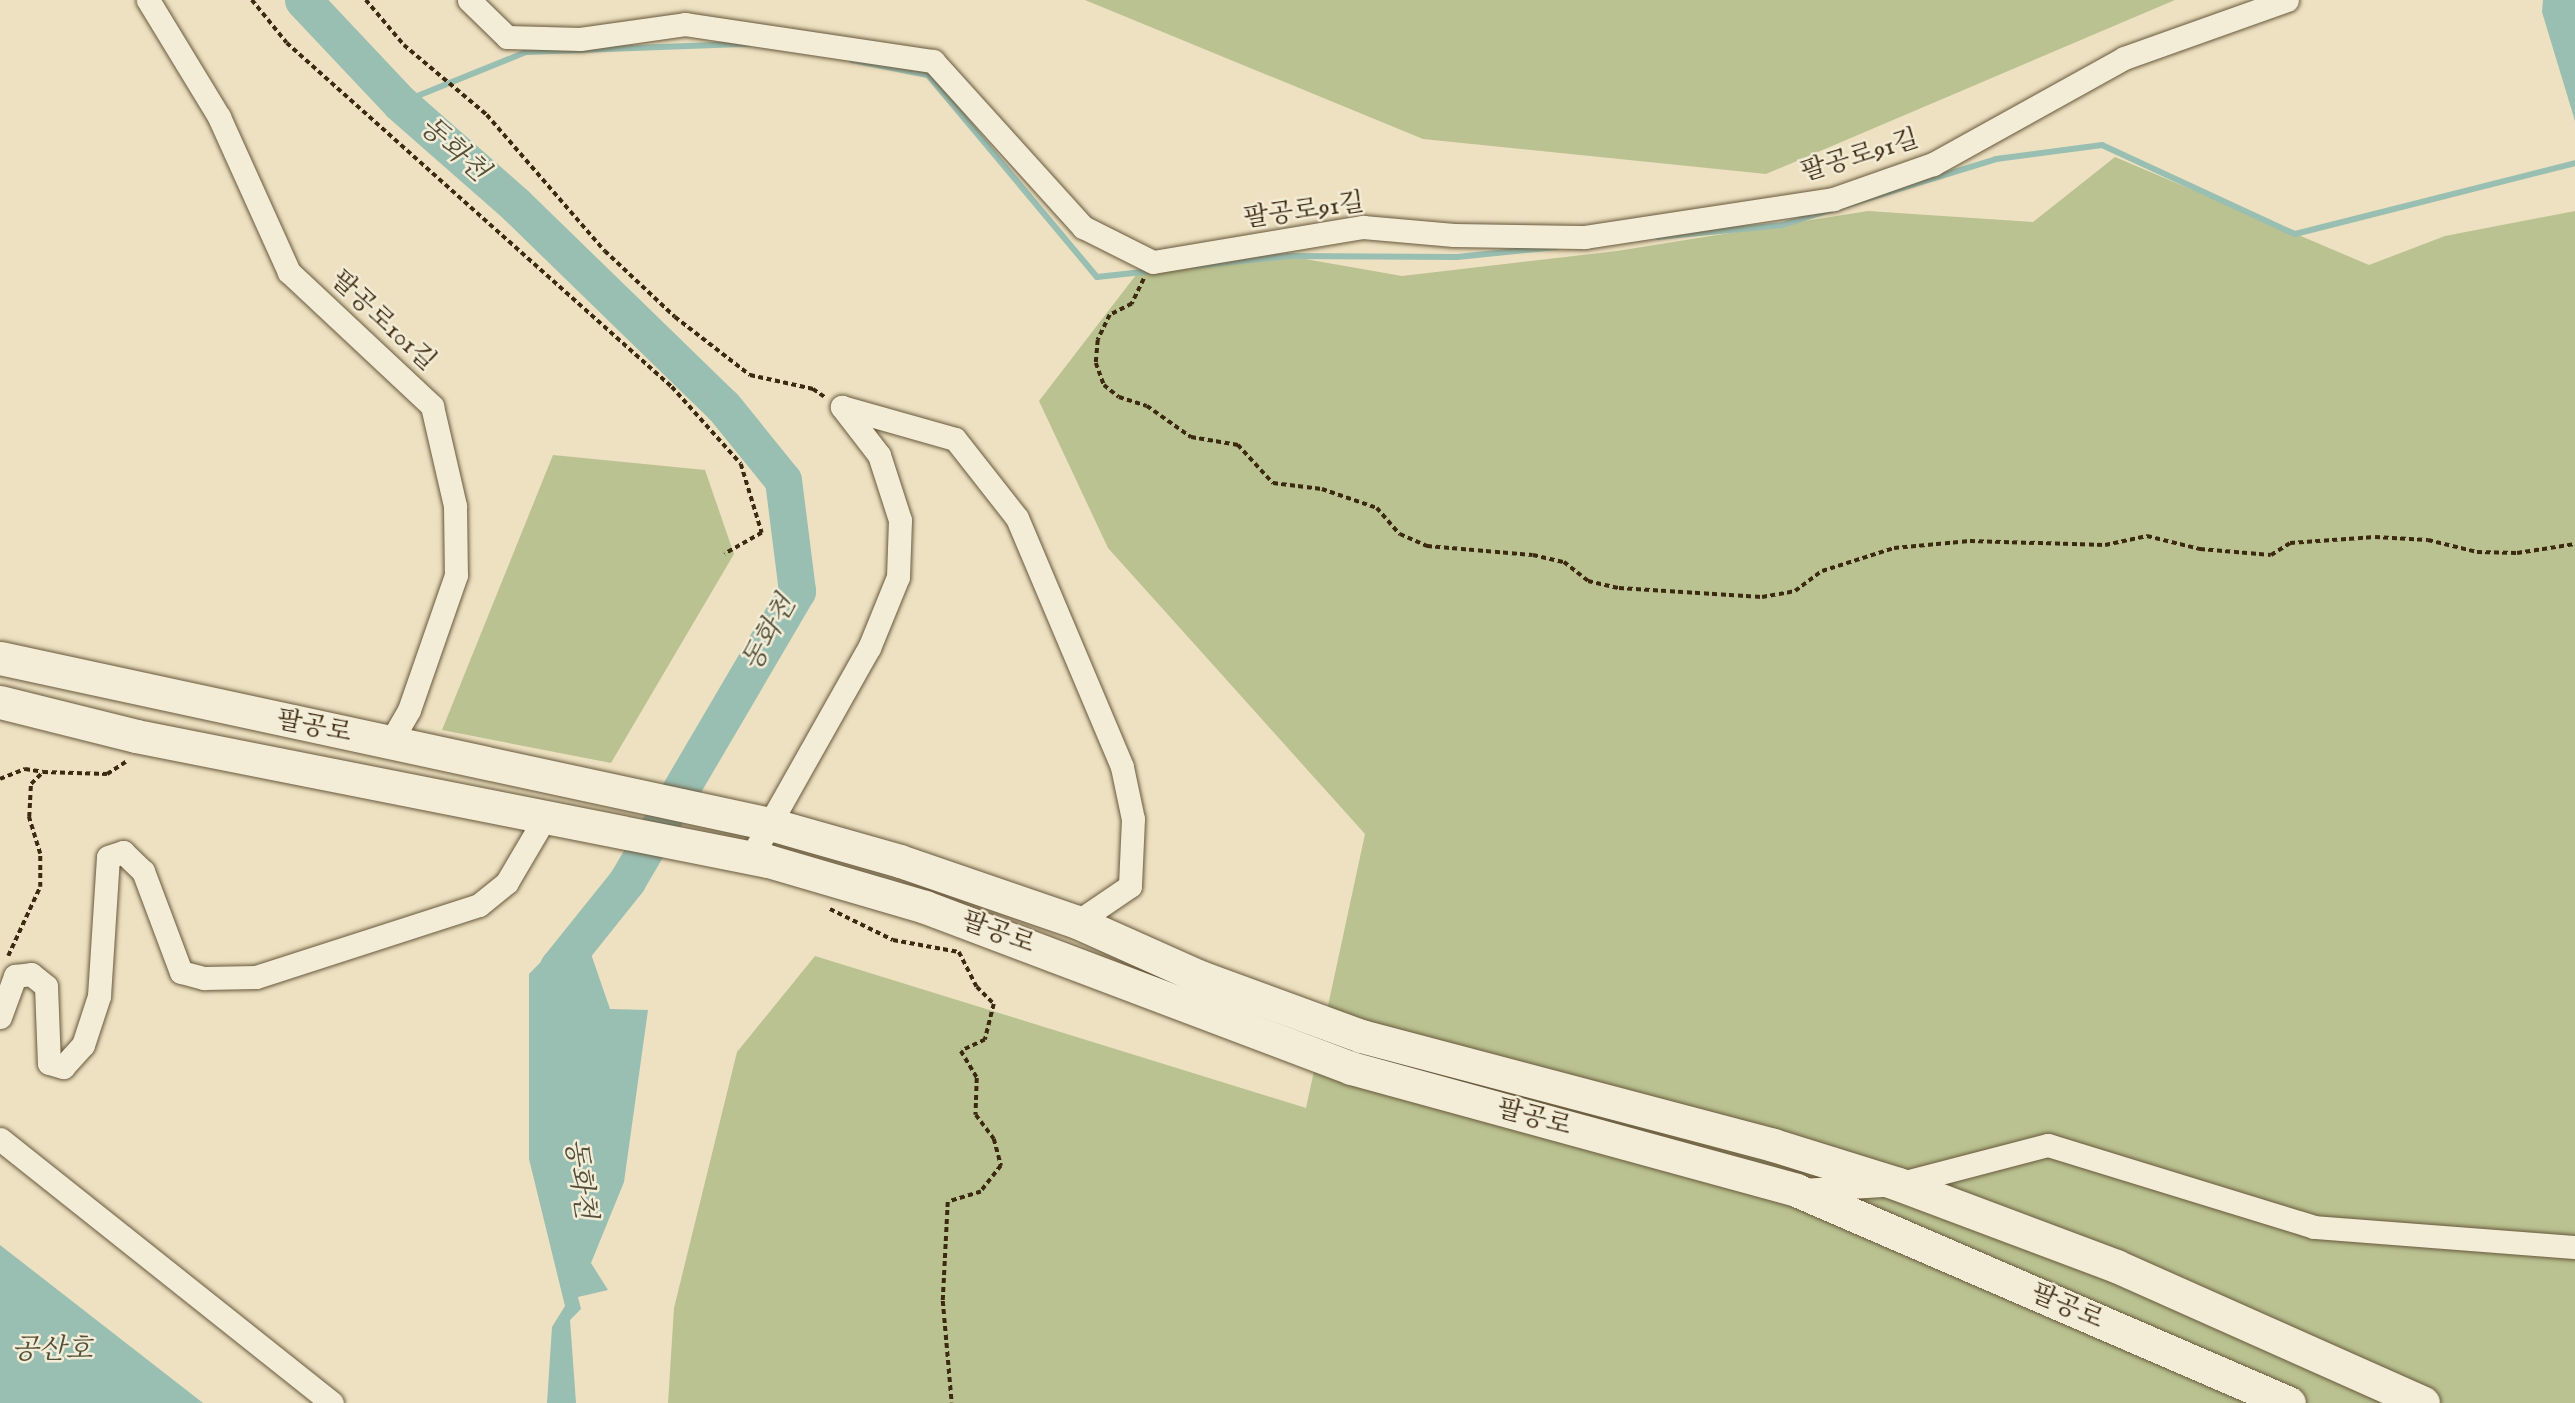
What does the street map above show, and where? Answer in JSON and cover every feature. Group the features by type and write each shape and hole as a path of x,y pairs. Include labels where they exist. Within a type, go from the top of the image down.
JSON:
{"main road":[{"name":"팔공로","path":"0,658 769,825 900,861 1077,922 1200,977 1362,1036 1773,1145 1898,1184 2116,1266 2423,1403"},
{"name":"팔공로","path":"0,702 155,740 547,814 750,857 925,907 1044,949 1350,1068 1796,1190 2289,1403"}],"street":[{"name":"팔공로101길","path":"148,0 219,117 289,272 432,406 456,506 456,575 409,710 390,743"},
{"name":"팔공로91길","path":"469,0 506,37 580,39 685,24 933,61 1083,227 1153,262 1363,227 1454,235 1585,237 1833,199 1933,164 2124,58 2287,0"},
{"path":"750,857 869,648 898,577 900,520 883,468 878,455 842,407"},
{"path":"842,407 954,439 1017,518 1122,767 1133,819 1130,886 1077,922"},
{"path":"0,1017 15,976 31,974 46,986 48,1063 63,1067 83,1045 99,996 108,857 123,852 143,871 181,972 204,978 256,977 479,905 506,882 547,814"},
{"path":"0,1139 332,1403"},
{"path":"1796,1190 1898,1184 2048,1145 2314,1227 2575,1247"}],"path":[{"path":"252,0 287,43 672,387 741,464 762,533 725,554"},
{"path":"366,0 404,45 487,115 605,251 675,317 750,375 813,389 842,407"},
{"path":"1142,287 1132,303 1110,316 1098,340 1100,374 1104,385 1119,397 1147,406 1191,437 1238,445 1273,483 1322,489 1377,508 1401,534 1427,546 1533,555 1564,562 1588,581 1619,588 1762,597 1794,590 1822,571 1894,548 1970,541 2105,545 2147,536 2200,549 2271,555 2290,542 2375,537 2428,540 2477,552 2517,553 2575,544"},
{"path":"0,779 25,769 107,774 155,740"},
{"path":"3,967 40,887 40,854 28,799 31,784 43,772"},
{"path":"825,906 893,940 959,952 977,987 994,1004 985,1040 961,1051 977,1077 976,1115 994,1139 1000,1166 981,1192 948,1202 943,1301 952,1403"}],"green space":[{"path":"1085,0 2175,0 1766,174 1423,139"},
{"path":"2115,157 2369,265 2445,236 2575,211 2575,1403 668,1403 674,1308 737,1052 815,956 1306,1108 1365,834 1108,548 1039,401 1139,271 1288,256 1402,276 1617,251 1868,211 2033,222"},
{"path":"553,455 705,470 734,554 611,763 442,730"}],"water":[{"path":"2543,0 2575,0 2575,121 2542,12"},
{"path":"580,922 610,1009 648,1010 624,1182 591,1263 608,1290 578,1297 581,1309 570,1320 576,1403 547,1403 552,1327 565,1306 529,1159 529,974"},
{"name":"공산호","path":"0,1245 203,1403 0,1403"}],"waterway":[{"name":"동화천","path":"303,0 400,103 516,205 723,406 783,480 797,591 627,881 558,967 558,974"},
{"path":"400,103 526,52 749,44"},
{"path":"852,60 928,75 1097,277 1152,271"},
{"path":"1658,237 1782,225 1996,159 2102,145 2295,234 2575,163"},
{"path":"1194,266 1288,256 1457,257 1556,247"}]}
